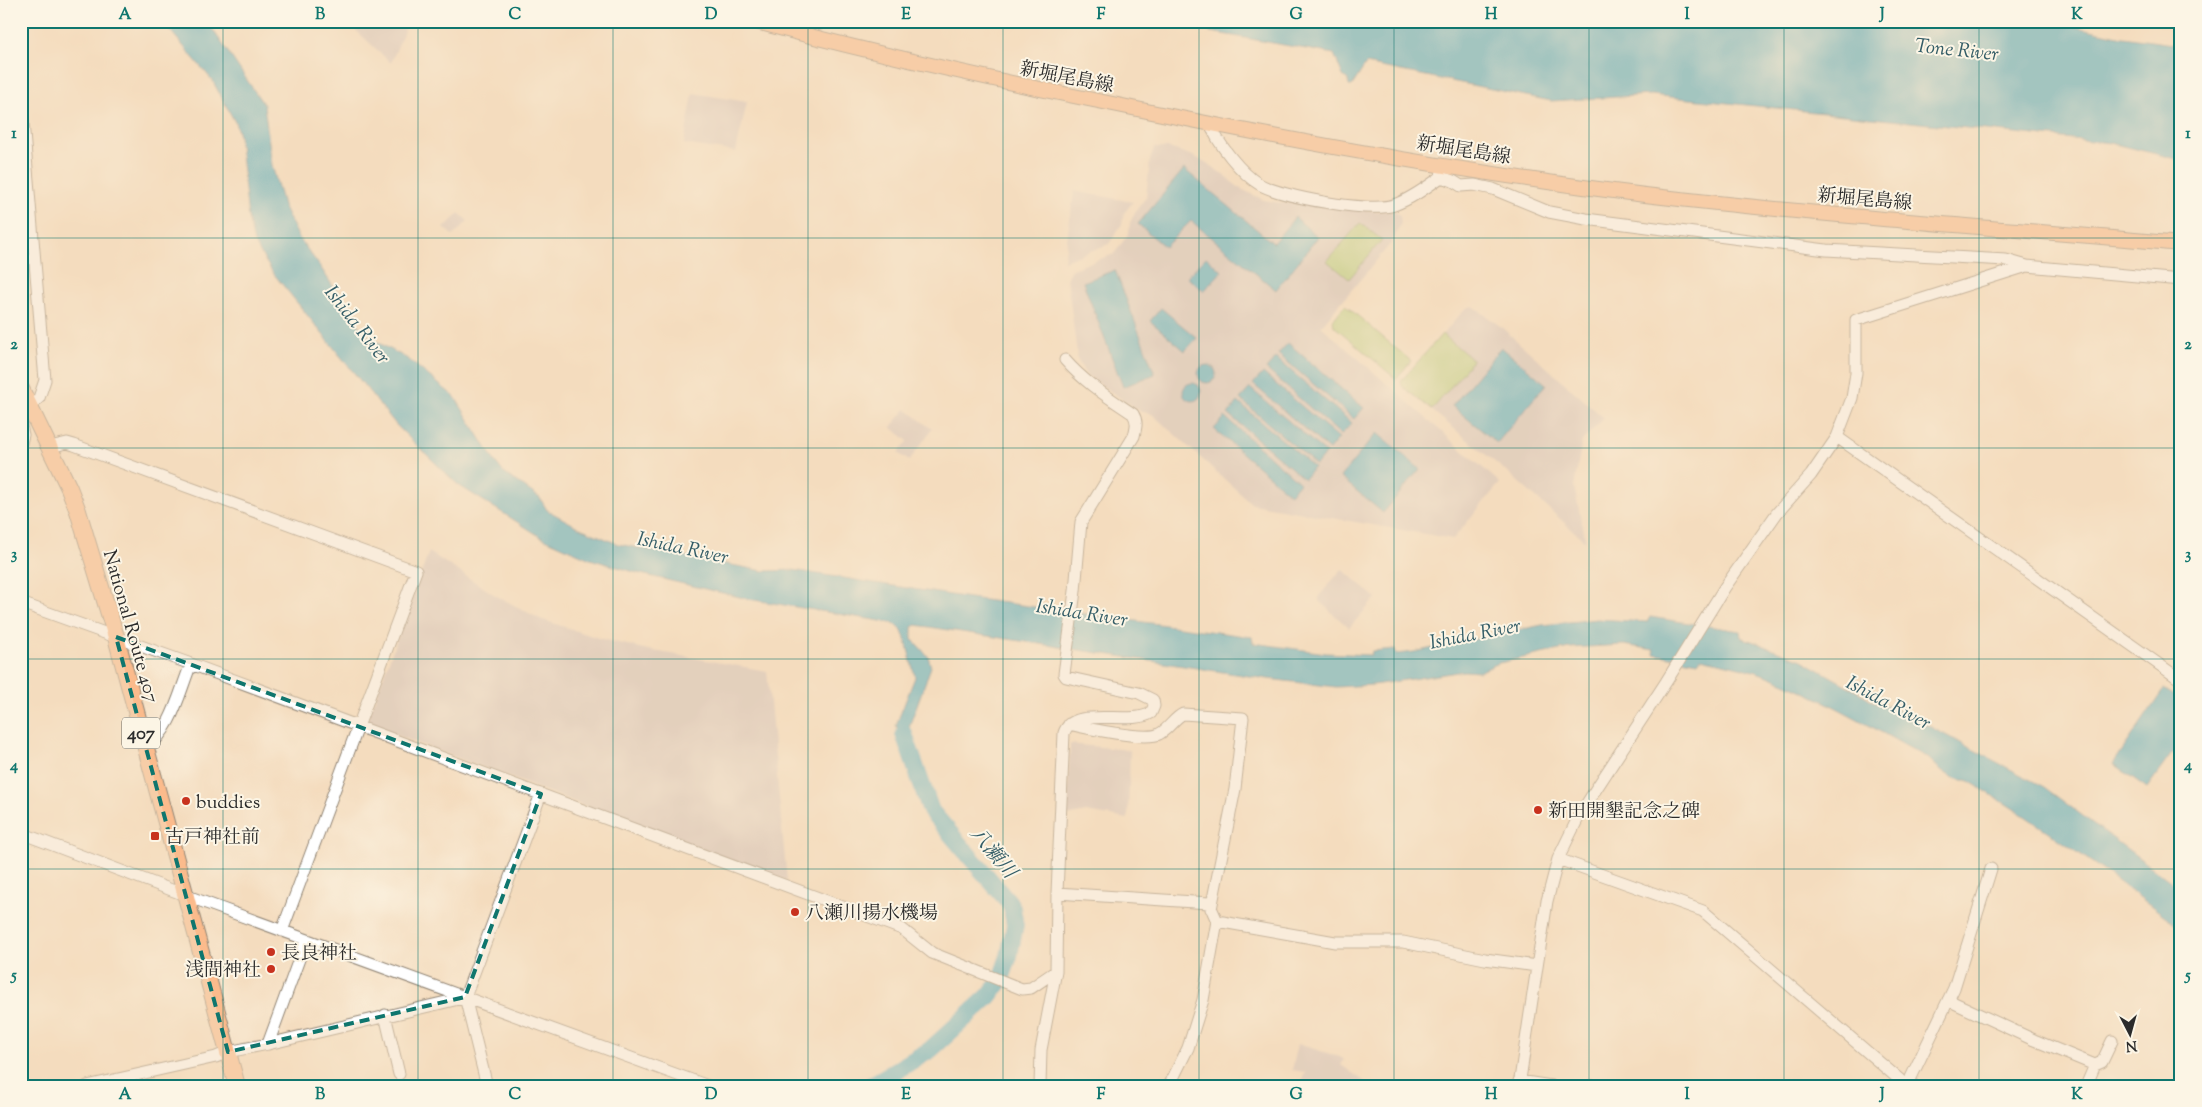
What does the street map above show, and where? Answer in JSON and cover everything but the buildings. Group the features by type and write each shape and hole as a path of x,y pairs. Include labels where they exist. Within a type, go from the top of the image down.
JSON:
{"highway":[{"name":"National Route 407","path":"21,389 27,417 50,447 78,512 116,637 237,1086"}],"main road":[{"name":"新堀尾島線","path":"754,21 995,80 1442,171 1728,204 2181,244"}],"street":[{"path":"21,98 27,242 45,380 39,398 27,417 21,443"},
{"path":"1211,125 1219,142 1246,174 1257,183 1269,189 1306,198 1371,208 1394,205 1442,171 1461,186 1474,185 1493,189 1549,212 1586,219 1826,250 2006,260 2027,266 2181,280"},
{"path":"1550,1086 1519,1084 1548,901 1558,859 1579,816 1666,682 1716,600 1777,513 1811,475 1837,437 1852,398 1856,374 1856,320 2027,266"},
{"path":"1040,1086 1041,1050 1056,971 1057,893 1064,734 1069,724 1079,720 1089,718 1140,718 1151,714 1154,706 1153,700 1139,693 1066,676 1063,670 1074,600 1081,522 1134,436 1137,425 1137,419 1133,414 1078,376 1065,360"},
{"path":"1837,437 2181,680"},
{"path":"50,447 67,443 74,444 416,571 282,931"},
{"path":"21,602 902,929 932,953 1022,989 1031,988 1056,971"},
{"path":"145,749 154,743 164,731 191,664"},
{"path":"1069,724 1146,737 1160,734 1183,714 1243,718 1235,789 1211,909"},
{"path":"487,1086 465,998 540,794"},
{"path":"21,833 306,940 708,1086"},
{"path":"1558,859 1703,910 1907,1086 1948,1000 1972,934 1991,868"},
{"path":"1057,893 1209,903 1217,921 1203,1000 1188,1048 1169,1086"},
{"path":"1217,921 1334,942 1403,942 1485,959 1537,966"},
{"path":"268,1044 306,940"},
{"path":"87,1086 216,1057 228,1052 268,1044 454,998 465,998"},
{"path":"1948,1000 2034,1040 2095,1065"},
{"path":"386,1015 399,1074"},
{"path":"2086,1086 2095,1065 2102,1062 2112,1041"},
{"path":"1590,1086 1598,1086"}],"highlighted area":[{"path":"116,637 541,794 465,997 228,1052"}],"shaded area":[{"path":"346,21 408,21 391,63"},
{"path":"693,93 747,102 736,152 684,144"},
{"path":"1154,148 1169,148 1193,156 1209,164 1241,189 1264,200 1281,203 1315,203 1376,211 1395,211 1400,216 1401,223 1393,241 1321,326 1500,483 1453,539 1252,504 1152,414 1140,411 1086,375 1078,361 1067,278 1072,269 1114,254 1129,233 1130,223 1135,212 1146,197 1150,160"},
{"path":"1074,191 1133,202 1124,213 1122,224 1109,244 1064,261"},
{"path":"459,213 468,221 453,236 444,228"},
{"path":"1473,306 1500,326 1604,418 1582,441 1574,487 1586,542 1507,472 1402,386 1401,381 1466,308"},
{"path":"906,409 932,429 909,461 898,453 908,441 891,427"},
{"path":"429,552 495,595 540,619 598,638 648,650 767,671 787,881 369,725 367,721"},
{"path":"1342,569 1376,598 1349,628 1319,601 1319,596"},
{"path":"1070,744 1130,750 1128,819 1086,812 1067,816"},
{"path":"1298,1044 1340,1057 1344,1060 1341,1065 1371,1086 1300,1086 1305,1072 1292,1070"}],"green space":[{"path":"1360,223 1382,240 1349,279 1327,261"},
{"path":"1345,305 1411,361 1396,379 1334,326 1333,320"},
{"path":"1442,334 1473,360 1432,410 1402,386 1401,381"}],"water":[{"path":"162,21 207,21 264,105 272,165 283,205 299,238 365,335 408,359 455,397 504,473 540,498 547,510 580,528 618,544 764,571 793,570 970,598 1252,637 1253,643 1326,653 1371,655 1372,651 1395,649 1396,654 1414,652 1542,625 1597,619 1647,622 1650,617 1740,631 1741,637 1802,660 1878,705 1889,705 2044,787 2181,889 2181,928 2022,814 1967,780 1951,777 1928,758 1830,704 1768,676 1734,666 1701,658 1698,662 1654,654 1654,650 1624,645 1569,648 1499,663 1479,672 1464,671 1373,685 1336,687 1268,679 916,625 912,627 912,639 928,656 931,667 909,727 912,743 911,765 896,725 915,677 901,629 892,623 748,599 641,574 590,559 541,537 458,485 397,426 273,273 254,243 248,217 239,136 235,122 212,80"},
{"name":"Tone River","path":"1188,21 2049,21 2123,37 2181,44 2181,160 2111,143 1651,95 1551,101 1366,64 1352,86 1349,86 1348,80 1343,76 1334,54 1200,30"},
{"path":"1184,169 1273,243 1295,217 1318,237 1276,290 1191,221 1165,247 1138,224"},
{"path":"1206,257 1222,271 1204,291 1187,277"},
{"path":"1115,270 1155,374 1123,387 1083,282"},
{"path":"1161,308 1197,338 1185,351 1150,321"},
{"path":"1288,343 1364,408 1354,419 1278,354"},
{"path":"1501,347 1546,384 1497,443 1452,406"},
{"path":"1276,358 1352,423 1341,435 1266,369"},
{"path":"1207,365 1213,368 1216,374 1213,380 1207,383 1201,380 1198,374 1201,368"},
{"path":"1263,373 1339,438 1329,450 1253,384"},
{"path":"1192,383 1198,386 1201,392 1198,398 1192,401 1186,398 1183,392 1186,386"},
{"path":"1250,388 1326,453 1316,465 1240,399"},
{"path":"1238,402 1314,467 1304,479 1228,414"},
{"path":"1225,417 1300,483 1290,494 1214,429"},
{"path":"1377,433 1420,469 1383,513 1340,477"},
{"path":"2164,689 2181,700 2181,741 2147,788 2113,764"}],"waterway":[{"name":"八瀬川","path":"870,1086 930,1050 988,997 1000,982 1009,956 1015,925 1012,908 1008,901 931,811 904,734"}],"place":[{"name":"buddies","path":"186,801"},
{"name":"新田開墾記念之碑","path":"1538,810"},
{"name":"古戸神社前","path":"155,836"},
{"name":"八瀬川揚水機場","path":"795,912"},
{"name":"長良神社","path":"271,952"},
{"name":"浅間神社","path":"271,969"}],"water label":[{"name":"Ishida River","path":"358,324"},
{"name":"Ishida River","path":"683,547"},
{"name":"Ishida River","path":"1082,612"},
{"name":"Ishida River","path":"1475,633"},
{"name":"Ishida River","path":"1889,702"}]}
